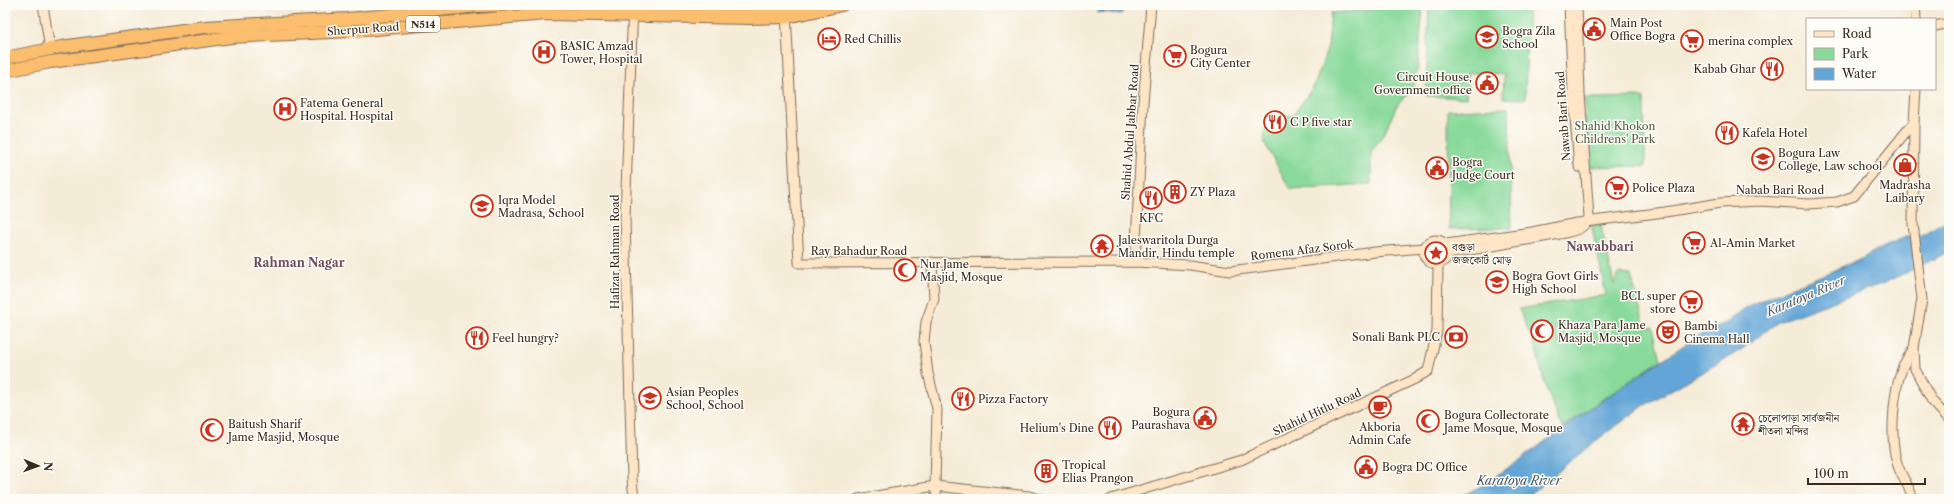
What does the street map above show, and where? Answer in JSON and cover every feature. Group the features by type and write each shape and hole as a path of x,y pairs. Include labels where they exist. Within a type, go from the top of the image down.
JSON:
{"highway":[{"name":"Sherpur Road","path":"5,58 50,49 205,27 348,19 479,6 512,5"},
{"name":"Sherpur Road","path":"660,5 790,10"},
{"name":"Sherpur Road","path":"5,70 80,58 231,38 353,31 546,14 634,10 749,18 790,10 842,5"}],"street":[{"path":"43,5 50,49"},
{"name":"Shahid Abdul Jabbar Road","path":"1134,262 1142,103 1151,5"},
{"name":"Nawab Bari Road","path":"1569,5 1573,94 1583,213 1577,223"},
{"name":"Nawab Bari Road","path":"1577,5 1580,87 1589,216 1587,222"},
{"path":"1914,5 1917,18"},
{"name":"Hafizar Rahman Road","path":"634,10 625,217 632,479 634,499"},
{"name":"Ray Bahadur Road","path":"790,10 799,263 1134,262"},
{"path":"1936,26 1949,23"},
{"path":"1916,90 1914,122 1913,224 1922,299 1914,348 1915,369 1932,401 1949,419"},
{"name":"Nabab Bari Road","path":"1446,244 1532,232 1577,223 1720,203 1760,201 1809,204 1837,202 1854,196 1914,122"},
{"name":"Nabab Bari Road","path":"1448,254 1560,234 1577,230 1583,227 1587,222"},
{"path":"1435,240 1446,244 1448,254 1445,261 1438,265 1431,264 1425,259 1424,248 1428,243 1435,240"},
{"name":"Romena Afaz Sorok","path":"1134,262 1190,265 1230,271 1375,252 1424,248"},
{"path":"932,262 934,299 926,322 924,342 928,373 937,409 935,486 937,499"},
{"name":"Shahid Hitlu Road","path":"1111,499 1241,460 1415,379 1428,371 1437,331 1438,265"},
{"path":"1913,499 1910,488 1898,466 1893,436 1895,394 1903,366 1914,348"},
{"path":"858,499 935,486 1029,496 1040,499"}],"green space":[{"path":"1423,5 1418,68 1412,91 1398,104 1383,135 1371,152 1371,184 1290,189 1264,142 1267,119 1293,115 1314,86 1328,47 1331,13"},
{"name":"Bogra Zila School","path":"1429,5 1528,5 1525,99 1503,98 1504,74 1468,73 1466,98 1426,96"},
{"name":"Shahid Khokon Childrens' Park","path":"1644,97 1645,166 1586,167 1585,98"},
{"path":"1509,108 1512,228 1449,229 1448,110"},
{"path":"1600,221 1614,284 1618,274 1631,275 1645,328 1653,327 1661,360 1562,427 1546,388 1535,346 1519,309 1606,295 1591,223"},
{"name":"বগুড়া জজকোর্ট মোড়","path":"1436,242 1443,245 1446,252 1443,259 1436,262 1429,259 1426,252 1429,245"}],"water":[{"path":"1098,5 1124,5 1122,14 1103,12 1097,13"},
{"name":"Karatoya River","path":"1949,219 1949,252 1884,283 1778,322 1741,350 1645,405 1598,439 1525,499 1456,499 1476,489 1520,460 1586,411 1696,337 1727,322 1752,304 1861,259 1884,246 1906,237 1919,236"}],"place":[{"name":"Main Post Office Bogra","path":"1594,29"},
{"name":"Bogra Zila School","path":"1487,37"},
{"name":"Red Chillis","path":"829,39"},
{"name":"merina complex","path":"1692,41"},
{"name":"BASIC Amzad Tower, Hospital","path":"544,52"},
{"name":"Bogura City Center","path":"1175,56"},
{"name":"Kabab Ghar","path":"1772,69"},
{"name":"Circuit House, Government office","path":"1487,83"},
{"name":"Fatema General Hospital. Hospital","path":"285,109"},
{"name":"C P five star","path":"1275,122"},
{"name":"Kafela Hotel","path":"1727,133"},
{"name":"Bogura Law College, Law school","path":"1763,159"},
{"name":"Madrasha Laibary","path":"1905,165"},
{"name":"Bogra Judge Court","path":"1437,168"},
{"name":"Police Plaza","path":"1617,188"},
{"name":"ZY Plaza","path":"1175,192"},
{"name":"KFC","path":"1151,198"},
{"name":"Iqra Model Madrasa, School","path":"482,206"},
{"name":"Al-Amin Market","path":"1694,243"},
{"name":"Jaleswaritola Durga Mandir, Hindu temple","path":"1102,246"},
{"name":"বগুড়া জজকোর্ট মোড়","path":"1436,253"},
{"name":"Nur Jame Masjid, Mosque","path":"905,270"},
{"name":"Bogra Govt Girls High School","path":"1497,282"},
{"name":"BCL super store","path":"1691,302"},
{"name":"Khaza Para Jame Masjid, Mosque","path":"1542,331"},
{"name":"Bambi Cinema Hall","path":"1668,332"},
{"name":"Sonali Bank PLC","path":"1456,337"},
{"name":"Feel hungry?","path":"477,338"},
{"name":"Asian Peoples School, School","path":"650,398"},
{"name":"Pizza Factory","path":"963,399"},
{"name":"Akboria Admin Cafe","path":"1380,407"},
{"name":"Bogura Paurashava","path":"1205,418"},
{"name":"Bogura Collectorate Jame Mosque, Mosque","path":"1428,421"},
{"name":"চেলোপাড়া সার্বজনীন শীতলা মন্দির","path":"1743,424"},
{"name":"Helium's Dine","path":"1110,428"},
{"name":"Baitush Sharif Jame Masjid, Mosque","path":"212,430"},
{"name":"Bogra DC Office","path":"1366,467"},
{"name":"Tropical Elias Prangon","path":"1046,471"}],"district":[{"name":"Nawabbari","path":"1600,247"},
{"name":"Rahman Nagar","path":"299,263"}]}
